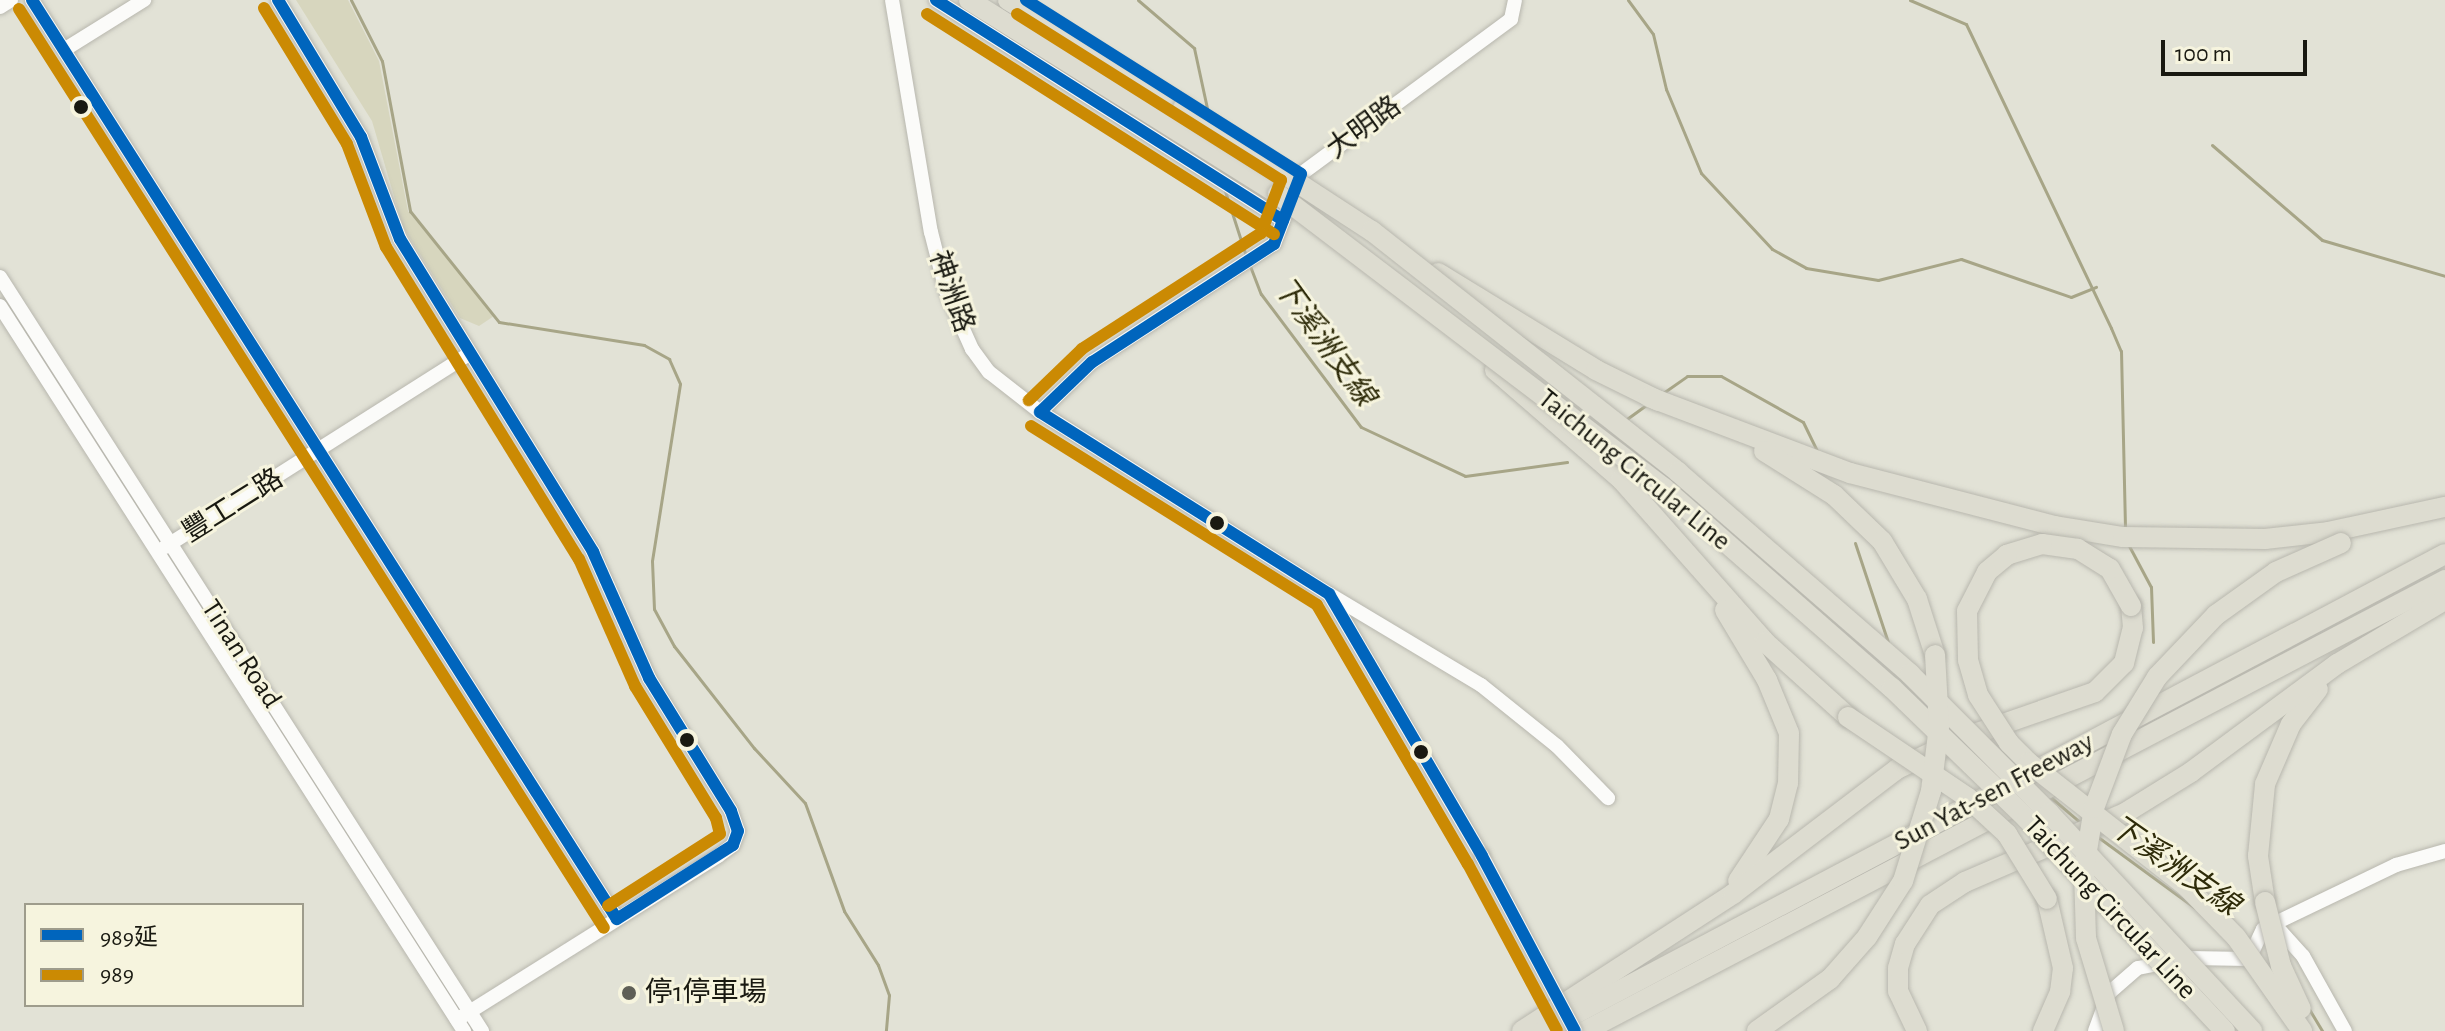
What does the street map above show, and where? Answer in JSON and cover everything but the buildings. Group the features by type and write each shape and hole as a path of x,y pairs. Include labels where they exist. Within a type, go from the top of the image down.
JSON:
{"highway":[{"name":"Taichung Circular Line","path":"969,0 1278,194 1664,488 1892,688 2027,819 2225,1031"},
{"name":"Taichung Circular Line","path":"1008,0 1372,231 1678,472 1910,674 2049,813 2252,1031"},
{"path":"1372,231 1596,370 1790,466 1865,522 1917,599 1935,655 1939,708 1929,805 1903,881 1867,937 1830,979 1757,1031"},
{"path":"1366,261 1621,479 1800,677 1848,717 1968,798 2014,843 2047,899 2059,937 2060,992 2043,1031"},
{"path":"1649,397 1850,473 2055,526 2204,541 2334,538 2445,509"},
{"path":"1621,479 1714,591 1767,680 1789,733 1788,783 1779,819 1763,848 1738,881 1699,915"},
{"path":"2114,1031 2086,938 2084,869 2094,808 2122,734 2157,677 2216,615 2276,572 2334,538"},
{"path":"1522,1031 1733,894 1869,785 1907,763 2095,692 2124,663 2133,628 2131,606 2110,569 2078,549 2042,544 2007,555 1987,572 1967,611 1968,660 1978,695 2029,763 2186,886 2236,937 2302,1031"},
{"name":"Sun Yat-sen Freeway","path":"1543,1031 2445,554"},
{"name":"Sun Yat-sen Freeway","path":"1585,1031 2445,580"},
{"path":"1917,1031 1898,991 1905,944 1930,905 1965,882 2125,813 2376,640 2445,600"},
{"path":"2311,1031 2281,966 2265,902 2260,807 2275,753 2308,699 2376,640"}],"street":[{"path":"0,7 11,0"},
{"path":"32,0 67,48 98,110 617,919"},
{"path":"67,48 144,0"},
{"path":"278,0 361,137 387,213 468,355 593,552 649,678 731,811 738,831 733,845 463,1021"},
{"name":"神洲路","path":"892,0 923,196 946,291 972,349 989,372 1040,412 1329,594 1575,1031"},
{"path":"936,0 1283,220"},
{"path":"1026,0 1301,174"},
{"name":"大明路","path":"1040,412 1092,362 1274,244 1301,174 1511,19 1515,0"},
{"name":"Tinan Road","path":"0,277 165,548 463,1021 482,1031"},
{"name":"Tinan Road","path":"0,306 165,548"},
{"name":"豐工二路","path":"165,548 468,355"},
{"path":"1329,594 1481,685 1557,746 1608,798"},
{"path":"2095,1031 2109,993 2138,968 2189,958 2249,959 2263,929 2396,865 2445,851"},
{"name":"神洲路","path":"1478,858 1566,1031"},
{"path":"2274,924 2303,956 2345,1031"}],"green space":[{"path":"296,0 348,0 379,61 408,211 494,316 479,326 460,318 403,227 372,121"}],"waterway":[{"path":"351,0 382,61 410,211 499,322 644,345 669,359 680,384 652,561 654,609 674,646 754,748 805,803 844,911 878,965 889,995 886,1031"},
{"name":"下溪洲支線","path":"1138,0 1194,48 1208,113"},
{"path":"1628,0 1653,34 1666,89 1701,173 1772,249 1806,268 1878,280 1961,259 2071,297 2096,287"},
{"path":"1910,0 1966,24 2121,351 2125,529"},
{"path":"2212,145 2322,240 2445,276"},
{"name":"下溪洲支線","path":"1225,191 1246,256"},
{"name":"下溪洲支線","path":"1250,266 1261,294 1361,427 1465,476 1567,462"},
{"name":"下溪洲支線","path":"1663,393 1687,376 1721,376 1803,422 1818,453"},
{"name":"下溪洲支線","path":"1624,421 1647,404"},
{"name":"下溪洲支線","path":"1855,543 1888,642"},
{"path":"2128,544 2151,587 2153,642"},
{"name":"下溪洲支線","path":"2048,795 2081,823"},
{"name":"下溪洲支線","path":"2098,837 2195,908"},
{"name":"下溪洲支線","path":"2309,1009 2322,1031"}],"transit line":[{"name":"989延","path":"32,0 617,919"},
{"name":"989延","path":"278,0 361,137 400,239 593,552 649,678 731,811 738,831 733,845 617,919"},
{"name":"989延","path":"936,0 1283,220"},
{"name":"989延","path":"1026,0 1301,174 1274,244 1092,362 1040,412"},
{"name":"989","path":"264,8 347,144 386,247 579,559 635,686 716,818 720,834 608,906"},
{"name":"989","path":"19,9 604,928"},
{"name":"989","path":"927,14 1274,234"},
{"name":"989","path":"1017,14 1281,180 1261,233 1082,349 1029,400"},
{"name":"989延","path":"1040,412 1329,594 1482,856 1575,1031"},
{"name":"989","path":"1031,426 1317,605 1468,864 1557,1031"}],"place":[{"name":"停1停車場","path":"629,993"}]}
